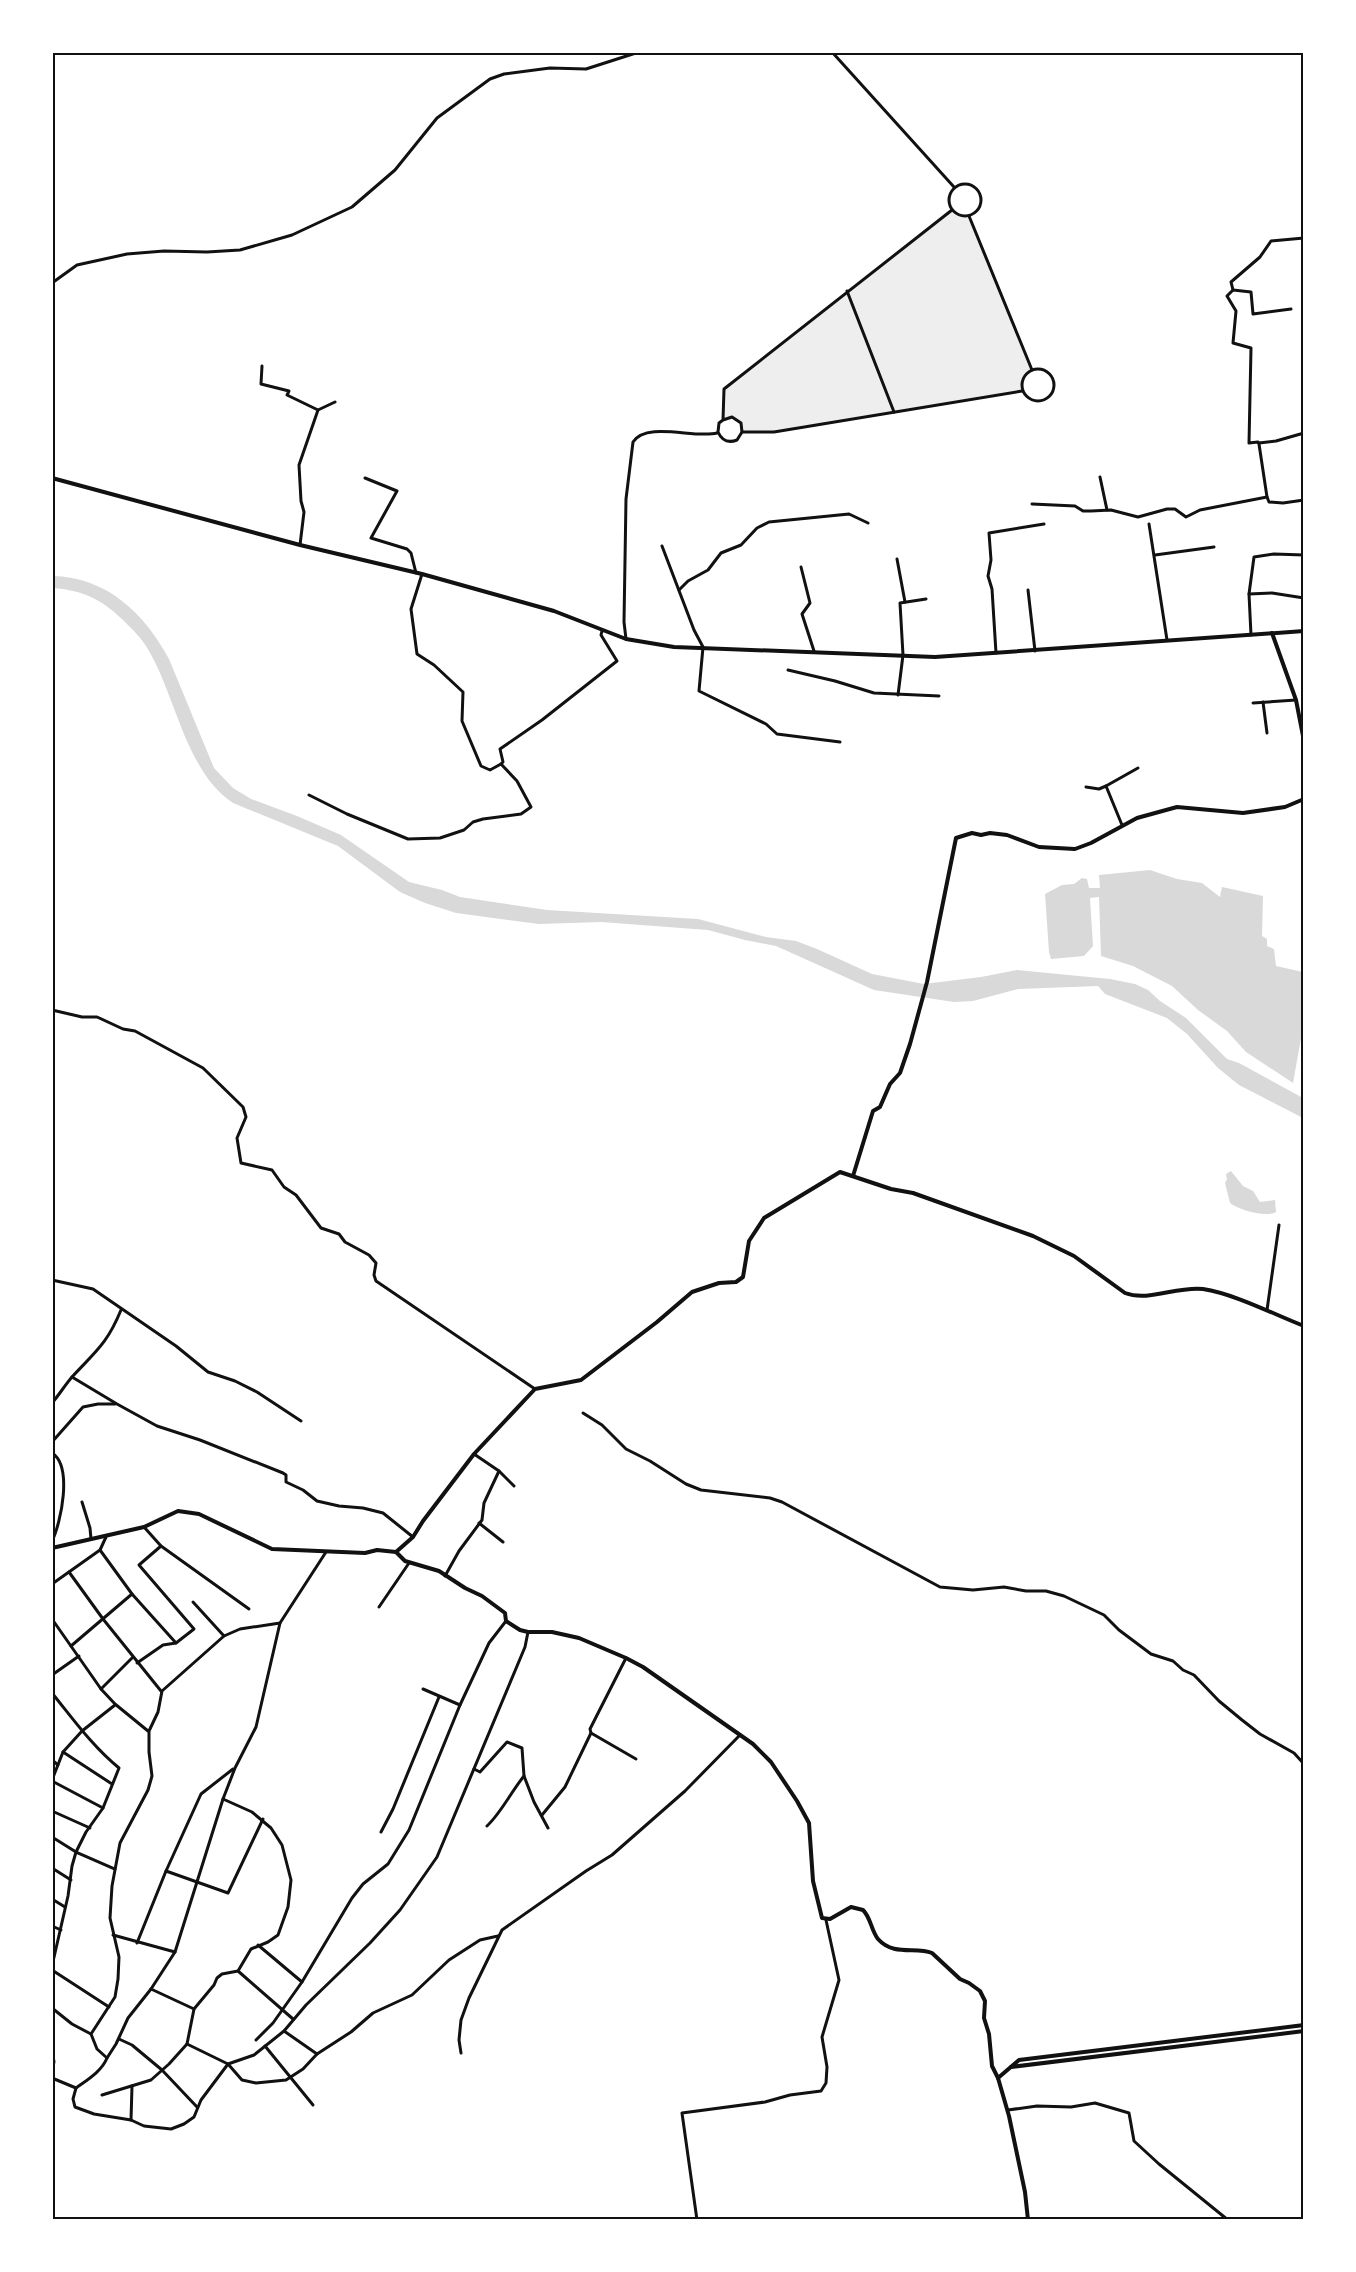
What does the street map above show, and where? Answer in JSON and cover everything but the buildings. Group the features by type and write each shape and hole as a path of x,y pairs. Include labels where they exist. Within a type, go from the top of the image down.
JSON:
{"main road":[{"path":"52,478 300,545 422,574 554,611 626,639 674,647 935,657 1304,631"},
{"path":"1272,633 1296,700 1304,741"},
{"path":"853,1176 873,1112 880,1107 890,1084 900,1073 923,998 956,838 972,833 981,835 990,833 1007,835 1039,847 1075,849 1137,818 1177,807 1243,813 1285,807 1304,799"},
{"path":"52,1548 144,1527 178,1511 199,1514 272,1549 396,1552 413,1537 474,1455 535,1389 580,1380 657,1322 692,1292 718,1283 736,1282 743,1277 749,1241 758,1224 836,1173 845,1172 891,1189 913,1193 1033,1236 1074,1256 1125,1293 1133,1296 1141,1297 1182,1289 1204,1289 1267,1310 1304,1326"},
{"path":"396,1552 405,1561 439,1571 482,1596 505,1613 506,1621 520,1630 552,1632 579,1638 643,1667 740,1734 771,1762 809,1823 813,1881 822,1918 826,1920 851,1907 863,1910 871,1921 877,1938 885,1944 910,1952 926,1950 960,1979 980,1991 985,2001 984,2018 989,2034 992,2066 998,2078 1007,2110 1025,2192 1028,2220"},
{"path":"998,2078 1020,2060 1304,2025"},
{"path":"1010,2067 1304,2031"}],"street":[{"path":"52,283 76,265 127,254 240,250 292,236 352,207 395,170 437,118 490,79 504,74 550,68 586,69 639,52"},
{"path":"831,52 954,187"},
{"path":"959,184 972,184 981,194 980,208 969,216 957,214 952,210 948,199 954,187 959,184"},
{"path":"723,420 724,389 952,210"},
{"path":"969,216 1032,370"},
{"path":"1233,290 1230,282 1260,257 1271,241 1304,238"},
{"path":"1233,290 1251,292 1253,314 1291,309"},
{"path":"1233,290 1227,296 1236,311 1233,343 1251,348 1249,443 1276,441 1304,433"},
{"path":"847,291 894,412"},
{"path":"262,366 261,384 289,391 287,395 318,410"},
{"path":"1032,370 1045,370 1053,380 1053,393 1043,401 1037,402 1022,391 1023,378 1032,370"},
{"path":"742,432 774,432 1022,391"},
{"path":"300,545 304,512 298,465 318,410 334,402"},
{"path":"732,417 741,423 742,432 737,440 728,442 720,437 719,423 732,417"},
{"path":"626,639 624,622 626,499 633,442 638,435 648,431 706,434 718,432"},
{"path":"1259,443 1269,502 1284,503 1304,500"},
{"path":"1100,477 1107,510"},
{"path":"364,478 397,490 371,538 411,552 416,573"},
{"path":"1032,504 1075,506 1083,511 1107,510 1138,517 1175,509 1186,517 1200,510 1267,497"},
{"path":"679,590 688,581 708,570 721,554 741,545 757,528 769,522 849,514 868,523"},
{"path":"996,653 992,590 988,576 991,560 989,533 1044,524"},
{"path":"1149,524 1167,640"},
{"path":"662,546 703,647 698,688 700,693 766,724 777,734 840,742"},
{"path":"1155,555 1214,547"},
{"path":"1251,634 1249,594 1254,557 1274,554 1304,555"},
{"path":"897,560 905,602"},
{"path":"801,567 810,603 802,614 814,651"},
{"path":"422,574 411,609 417,654 434,665 463,692 462,721 481,766 490,770 503,762 500,749 542,720 617,661 601,635 602,631"},
{"path":"1028,590 1035,651"},
{"path":"1249,594 1272,593 1304,598"},
{"path":"898,695 903,655 899,605 926,599"},
{"path":"788,670 874,693 939,696"},
{"path":"1253,703 1296,700"},
{"path":"1263,702 1267,733"},
{"path":"309,795 347,814 408,839 440,838 464,830 473,822 522,814 531,807 517,781 501,764"},
{"path":"1086,786 1100,789 1138,768"},
{"path":"1106,786 1122,825"},
{"path":"52,1010 107,1020 123,1029 135,1031 203,1068 239,1102 245,1112 246,1118 237,1138 241,1162 272,1170 284,1187 296,1195 321,1228 339,1234 345,1242 369,1255 376,1263 374,1275 376,1281 535,1389"},
{"path":"1267,1310 1279,1226"},
{"path":"52,1280 93,1289 176,1346 208,1372 236,1381 257,1392 301,1421"},
{"path":"52,1403 72,1377 103,1346 114,1329 121,1310"},
{"path":"72,1377 157,1426 200,1440 283,1473 286,1475 286,1482 303,1490 316,1501 383,1513 413,1537"},
{"path":"52,1442 83,1407 117,1404"},
{"path":"583,1413 602,1425 626,1449 686,1484 701,1490 770,1498 782,1502 940,1587 974,1590 1004,1587 1026,1591 1046,1591 1064,1596 1104,1615 1119,1630 1151,1654 1173,1661 1183,1670 1194,1675 1219,1701 1242,1720 1260,1734 1294,1752 1304,1764"},
{"path":"52,1453 57,1456 62,1467 63,1500 58,1528 52,1541"},
{"path":"474,1455 499,1470 514,1486"},
{"path":"445,1576 459,1551 482,1520 484,1503 499,1470"},
{"path":"82,1502 91,1539"},
{"path":"479,1523 503,1542"},
{"path":"144,1527 161,1546 249,1609"},
{"path":"52,1584 100,1550 106,1535"},
{"path":"137,1663 163,1646 176,1643 194,1629 139,1565 161,1546"},
{"path":"100,1550 132,1594 176,1643"},
{"path":"326,1551 280,1623 256,1726 235,1768 223,1799 175,1952 151,1989 128,2018 106,2062 92,2077 76,2088 73,2099 75,2107 93,2114 131,2120 144,2126 171,2129 184,2124 194,2117 197,2108 228,2064 254,2055 284,2031 293,2019 386,1926 408,1900 442,1848 525,1647 528,1632"},
{"path":"379,1607 410,1561"},
{"path":"69,1572 132,1657 162,1691"},
{"path":"71,1646 132,1594"},
{"path":"193,1602 224,1636"},
{"path":"52,1619 101,1689 115,1704 149,1731"},
{"path":"256,2040 273,2023 302,1983 352,1898 363,1884 388,1864 409,1830 460,1705 489,1643 506,1621"},
{"path":"92,2034 115,1997 119,1957 110,1918 115,1869 120,1843 148,1790 152,1776 148,1752 149,1731 158,1712 162,1691 224,1636 240,1629 280,1623"},
{"path":"52,1675 79,1656"},
{"path":"101,1689 132,1657"},
{"path":"542,1815 565,1787 591,1732 590,1729 626,1658"},
{"path":"423,1689 460,1705"},
{"path":"52,1693 107,1759 119,1768 104,1808 86,1832 76,1852 52,1968 109,2007"},
{"path":"381,1832 440,1697"},
{"path":"104,1808 52,1780 63,1752 82,1731 115,1704"},
{"path":"591,1732 636,1759"},
{"path":"460,2053 461,2020 469,1998 502,1930 612,1855 685,1791 740,1734"},
{"path":"474,1769 480,1772 507,1742 522,1748 524,1776 534,1802 548,1828"},
{"path":"63,1752 112,1784"},
{"path":"52,1760 58,1765"},
{"path":"137,1943 201,1794 235,1768"},
{"path":"487,1826 524,1776"},
{"path":"102,2095 151,2080 162,2070 187,2044 194,2009 217,1978 222,1974 238,1971 251,1949 278,1935 283,1925 291,1880 282,1845 263,1819 223,1799"},
{"path":"52,1811 90,1828"},
{"path":"166,1871 228,1893 263,1819"},
{"path":"52,1837 76,1852 115,1869"},
{"path":"52,1868 71,1880"},
{"path":"52,1899 65,1907"},
{"path":"697,2220 682,2113 765,2102 790,2095 821,2091 826,2083 827,2067 822,2037 839,1980 826,1920"},
{"path":"52,1926 61,1930"},
{"path":"113,1935 175,1952"},
{"path":"187,2044 228,2064 242,2080 256,2083 291,2078 317,2054 351,2032 373,2013 412,1995 456,1956 480,1940 498,1936"},
{"path":"258,1945 302,1983"},
{"path":"238,1971 293,2019"},
{"path":"151,1989 194,2009"},
{"path":"52,2008 72,2024 92,2034 97,2049 106,2058"},
{"path":"284,2031 317,2054"},
{"path":"119,2039 132,2045 162,2070 197,2108"},
{"path":"265,2046 313,2105"},
{"path":"52,2049 54,2062 52,2069"},
{"path":"52,2078 76,2088"},
{"path":"131,2120 132,2085"},
{"path":"1007,2110 1037,2106 1071,2107 1095,2103 1129,2113 1134,2140 1159,2164 1228,2220"}],"shaded area":[{"path":"952,210 957,214 969,216 1032,370 1023,378 1022,391 774,432 742,432 741,423 732,417 723,420 724,389"},
{"path":"52,576 72,578 107,591 122,601 148,627 169,659 214,768 233,788 251,799 341,835 409,882 460,897 547,910 698,919 766,937 796,941 872,974 924,984 1017,970 1110,979 1135,984 1148,990 1186,1018 1227,1059 1239,1063 1303,1098 1303,1118 1239,1085 1218,1068 1187,1034 1167,1018 1105,994 1098,986 1018,989 973,1001 954,1002 874,990 776,946 708,930 601,922 539,924 456,913 425,903 400,892 338,846 233,803 217,789 204,773 193,753 158,669 137,634 99,601 82,593 53,588"},
{"path":"1150,870 1177,879 1202,883 1220,897 1222,887 1263,896 1262,936 1267,939 1267,946 1274,949 1276,966 1303,972 1303,1027 1293,1083 1246,1052 1227,1031 1198,1010 1172,986 1133,966 1101,956 1099,897 1090,898 1093,946 1084,956 1051,959 1045,894 1062,885 1074,884 1082,878 1087,879 1089,888 1100,888 1099,875"},
{"path":"1231,1171 1243,1186 1253,1191 1260,1202 1275,1200 1276,1212 1266,1214 1253,1212 1230,1203 1225,1183 1226,1174"}]}
